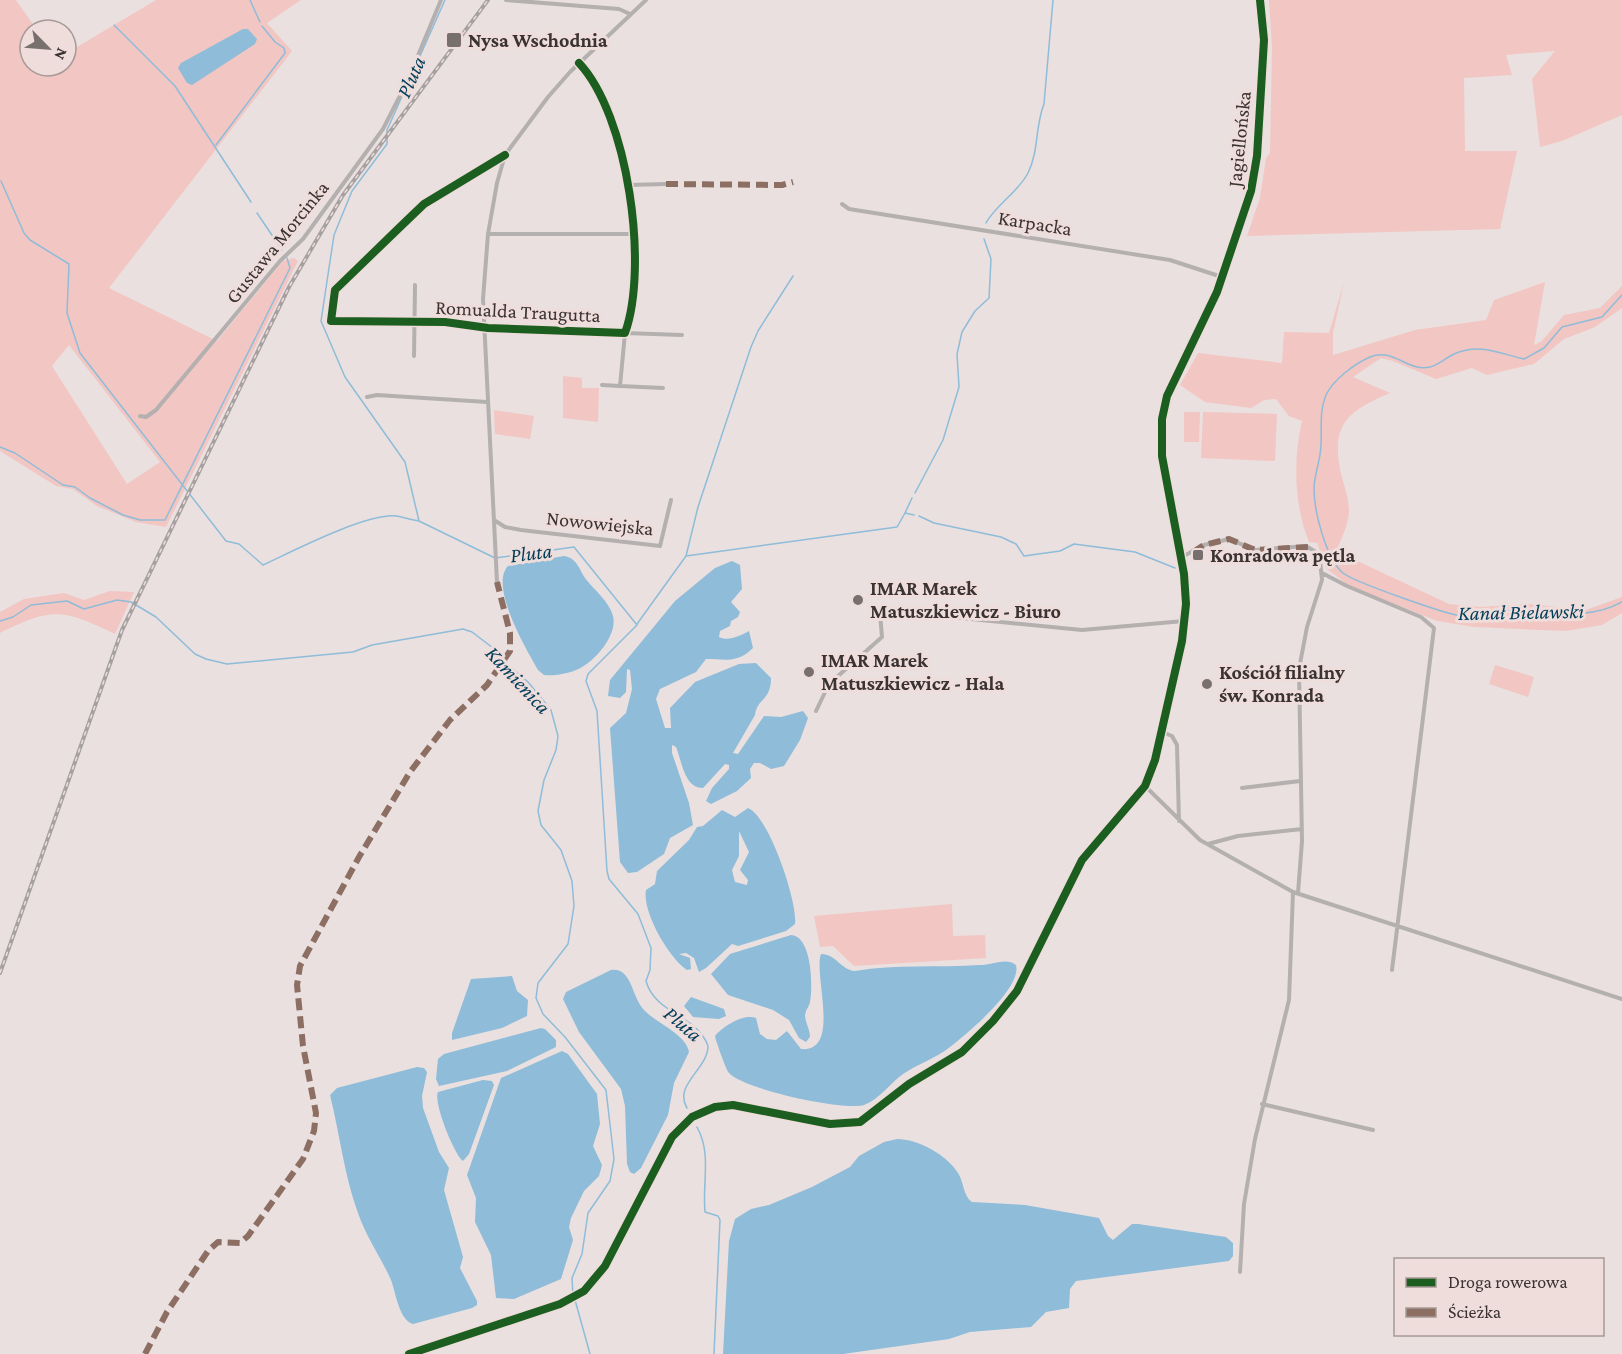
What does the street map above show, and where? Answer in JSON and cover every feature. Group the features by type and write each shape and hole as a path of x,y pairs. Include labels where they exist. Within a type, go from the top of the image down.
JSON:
{"street":[{"name":"Gustawa Morcinka","path":"141,416 146,417 156,410 326,208 392,113 441,0"},
{"path":"506,0 608,8 630,14"},
{"path":"497,582 483,327 484,269 492,203 505,155 548,97 579,63 646,0"},
{"name":"Jagiellońska","path":"1145,786 1150,777 1161,732 1185,621 1186,588 1162,456 1162,419 1167,396 1201,328 1222,277 1248,201 1256,164 1264,33 1260,0"},
{"name":"Romualda Traugutta","path":"579,63 594,80 618,144 628,185 635,277 625,333 620,386"},
{"name":"Romualda Traugutta","path":"505,155 424,204 335,290 331,321 415,322 682,335"},
{"path":"628,185 666,184"},
{"name":"Karpacka","path":"842,204 849,209 1170,260 1222,277"},
{"path":"488,234 632,234"},
{"name":"Romualda Traugutta","path":"414,356 415,285"},
{"path":"602,386 663,388"},
{"path":"367,397 377,395 487,402"},
{"name":"Nowowiejska","path":"494,519 506,527 521,530 660,546 671,500"},
{"path":"1182,557 1204,544 1226,539 1255,550 1306,546 1316,552 1323,573 1299,669 1302,829 1286,1021 1262,1104 1244,1204 1240,1272"},
{"path":"1323,573 1347,586 1421,617 1434,628 1392,970"},
{"path":"816,711 829,684 882,637 880,613 941,616 1082,630 1185,621"},
{"path":"1161,732 1172,736 1178,745 1178,822"},
{"path":"1242,788 1300,781"},
{"path":"409,1354 579,1295 602,1270 666,1146 679,1127 692,1117 715,1107 733,1105 830,1124 854,1124 870,1116 909,1084 950,1061 969,1046 1000,1014 1023,981 1086,854 1145,786 1178,822 1208,844 1296,892 1622,999"},
{"path":"1208,844 1238,836 1302,829"},
{"path":"1262,1104 1373,1130"}],"shaded area":[{"path":"0,0 16,0 29,18 18,18 18,78 78,78 78,46 156,0 301,0 267,23 292,51 109,288 217,341 283,261 294,258 298,261 166,527 136,522 97,506 73,489 56,486 0,451","holes":["69,345 160,462 127,484 52,366"]},
{"path":"1269,0 1622,0 1622,115 1562,141 1540,147 1532,79 1555,51 1506,55 1512,75 1464,78 1465,151 1517,151 1500,229 1247,236 1260,198 1266,158 1270,153 1272,47"},
{"path":"1344,282 1333,333 1333,355 1415,330 1486,320 1494,300 1545,282 1534,345 1542,341 1564,315 1600,308 1622,286 1622,308 1595,327 1564,339 1534,364 1487,375 1472,368 1436,379 1381,358 1353,377 1390,393 1353,413 1341,431 1338,457 1349,511 1336,551 1449,604 1480,607 1529,604 1586,610 1622,597 1622,613 1602,625 1566,631 1475,627 1437,621 1348,585 1327,569 1317,543 1309,542 1300,513 1296,467 1302,421 1289,416 1276,399 1264,400 1251,408 1205,402 1180,385 1198,353 1282,363 1284,332 1329,333"},
{"path":"563,376 582,378 582,388 599,388 598,422 563,418"},
{"path":"494,410 534,416 530,439 495,434"},
{"path":"1184,412 1200,412 1199,442 1184,442"},
{"path":"1203,412 1277,414 1275,461 1201,458"},
{"path":"110,591 134,592 115,634 82,620 58,614 33,619 0,633 0,612 24,599 64,593 84,600"},
{"path":"1495,665 1534,677 1528,697 1489,684"},
{"path":"952,904 953,936 985,935 986,958 854,966 833,946 820,947 814,916"}],"water":[{"path":"243,29 248,29 257,39 255,44 192,85 187,83 178,68 181,63"},
{"path":"564,556 575,561 585,578 605,601 614,623 603,648 590,661 568,673 544,675 532,660 511,618 503,588 503,575 508,566"},
{"path":"732,561 740,565 742,589 731,602 740,612 738,617 731,621 730,626 720,631 719,637 731,638 749,631 753,648 736,659 706,659 696,672 660,689 656,699 665,728 671,728 670,708 695,682 739,664 756,663 771,678 769,691 758,705 755,715 733,753 738,754 764,716 781,717 803,711 808,718 800,740 784,766 771,769 760,763 754,763 750,769 751,778 737,791 711,804 706,801 712,788 729,769 729,765 725,764 703,788 697,787 688,779 676,747 672,745 672,753 689,803 693,825 670,838 664,854 637,872 628,873 620,862 610,728 626,713 632,689 630,670 627,669 626,692 620,698 608,696 610,680 675,601 715,568"},
{"path":"748,808 756,814 765,827 787,880 795,913 795,924 786,931 738,946 732,944 699,972 694,958 686,953 679,954 690,958 691,969 687,970 672,956 658,934 648,910 646,890 655,884 657,871 689,840 697,827 703,826 722,810 735,817","holes":["739,831 749,852 740,870 748,880 747,885 735,882 732,870 739,856"]},
{"path":"791,935 803,944 810,963 811,995 805,1015 810,1037 806,1042 799,1038 789,1020 773,1010 728,995 711,974 730,954"},
{"path":"821,954 855,971 980,965 1004,961 1016,965 1016,975 1002,997 969,1032 945,1051 903,1074 875,1099 864,1105 836,1105 772,1092 753,1086 729,1073 715,1036 723,1028 740,1019 756,1018 760,1034 767,1039 776,1040 787,1031 801,1049 813,1047 820,1039 823,1026"},
{"path":"611,970 623,973 644,1010 677,1034 689,1052 674,1083 668,1115 641,1168 634,1174 630,1172 627,1164 625,1106 621,1089 579,1032 563,999 566,992"},
{"path":"512,976 517,991 528,1000 527,1016 502,1028 452,1040 452,1033 471,979"},
{"path":"691,997 724,1009 726,1016 719,1019 693,1017 684,1006"},
{"path":"541,1028 556,1040 556,1047 507,1071 439,1086 436,1079 438,1059 444,1054"},
{"path":"562,1051 568,1054 597,1094 600,1124 593,1146 602,1165 599,1176 584,1191 571,1218 569,1227 573,1240 561,1279 514,1299 496,1298 491,1255 475,1222 476,1198 467,1175 501,1078"},
{"path":"417,1067 424,1068 427,1072 422,1096 423,1108 439,1152 449,1168 444,1190 463,1257 460,1268 477,1305 413,1324 401,1312 391,1280 358,1213 330,1095 337,1088"},
{"path":"483,1080 492,1081 494,1085 469,1154 463,1161 445,1128 437,1098 438,1092"},
{"path":"897,1139 923,1145 947,1160 958,1173 967,1196 972,1202 1025,1205 1099,1218 1108,1236 1113,1240 1132,1224 1226,1237 1233,1243 1233,1256 1229,1261 1076,1281 1070,1289 1069,1308 1046,1312 1031,1327 970,1332 949,1339 843,1354 723,1354 729,1241 735,1219 751,1209 769,1205 812,1187 850,1167 859,1156 884,1142"}],"waterway":[{"path":"250,0 260,22"},
{"name":"Pluta","path":"445,0 387,130 387,144 352,191 334,235 321,321 345,377 405,462 419,521 495,558 574,547 637,625 588,674 586,681 597,711 609,879 638,914 651,948 650,970 646,981 651,992 658,1001 695,1027 708,1046 703,1062 684,1092 687,1108"},
{"path":"986,223 1024,180 1031,165 1044,104 1053,0"},
{"path":"114,25 175,86 251,202"},
{"path":"216,145 285,53 284,48 275,42 262,26"},
{"path":"1,181 24,233 30,240 69,264 67,313 80,353 226,541 239,544 263,565 329,534 366,521 396,516 419,521"},
{"path":"257,213 282,250"},
{"path":"915,493 943,440 959,387 957,354 962,332 975,311 989,298 991,259 984,239"},
{"path":"0,447 15,453 63,485 75,487 90,498 123,515 140,520 165,520 290,268 287,258"},
{"path":"686,556 698,507 751,347 758,331 793,276"},
{"name":"Kanał Bielawski","path":"1622,295 1602,317 1562,327 1544,348 1524,359 1489,350 1472,349 1454,354 1430,367 1414,366 1386,355 1370,357 1357,364 1345,373 1326,395 1322,413 1321,450 1314,489 1322,534 1337,566 1343,573 1401,598 1462,616 1505,610 1568,614 1595,612 1622,602"},
{"path":"905,513 912,498"},
{"path":"637,624 686,556 897,527 905,513 914,515"},
{"path":"919,516 934,523 1001,537 1016,544 1024,556 1060,551 1074,544 1135,552 1175,568"},
{"name":"Kamienica","path":"0,621 13,617 31,605 67,601 84,609 117,600 131,602 156,617 195,654 227,664 353,652 372,645 463,629 472,632 493,648 499,657 528,682 551,710 558,736 556,750 544,780 538,811 541,825 561,850 572,881 574,906 568,944 538,983 536,998 543,1014 565,1037 606,1090 614,1159 610,1181 588,1213 582,1254 572,1278 573,1296"},
{"name":"Pluta","path":"697,1127 702,1137 705,1158 705,1212 718,1216 720,1220 714,1354"},
{"name":"Kamienica","path":"575,1300 590,1354"}],"railway":[{"path":"0,973 122,630 289,287 343,195 488,0"}],"marked path":[{"path":"666,184 782,185 793,182"},
{"path":"1193,552 1204,545 1229,539 1255,550 1309,547"},
{"path":"145,1354 167,1312 208,1251 218,1242 240,1243 248,1236 303,1159 314,1131 316,1113 303,1046 297,985 300,966 359,857 410,772 450,720 487,685 510,651 510,633 497,582"}],"cycle path":[{"path":"409,1354 560,1304 584,1291 605,1266 672,1137 692,1117 715,1107 733,1105 830,1124 860,1122 909,1084 962,1052 993,1021 1017,991 1082,860 1145,786 1155,760 1182,641 1186,604 1184,574 1162,456 1162,419 1167,396 1217,292 1251,191 1257,156 1264,40 1260,0"},
{"path":"505,155 424,204 335,290 331,321 445,322 488,328 625,333 632,304 635,270 634,232 629,192 610,118 596,87 579,63"}],"place":[{"name":"Nysa Wschodnia","path":"454,40"},
{"name":"Konradowa pętla","path":"1198,555"},
{"name":"IMAR Marek Matuszkiewicz - Biuro","path":"858,600"},
{"name":"IMAR Marek Matuszkiewicz - Hala","path":"809,672"},
{"name":"Kościół filialny św. Konrada","path":"1207,684"}]}
